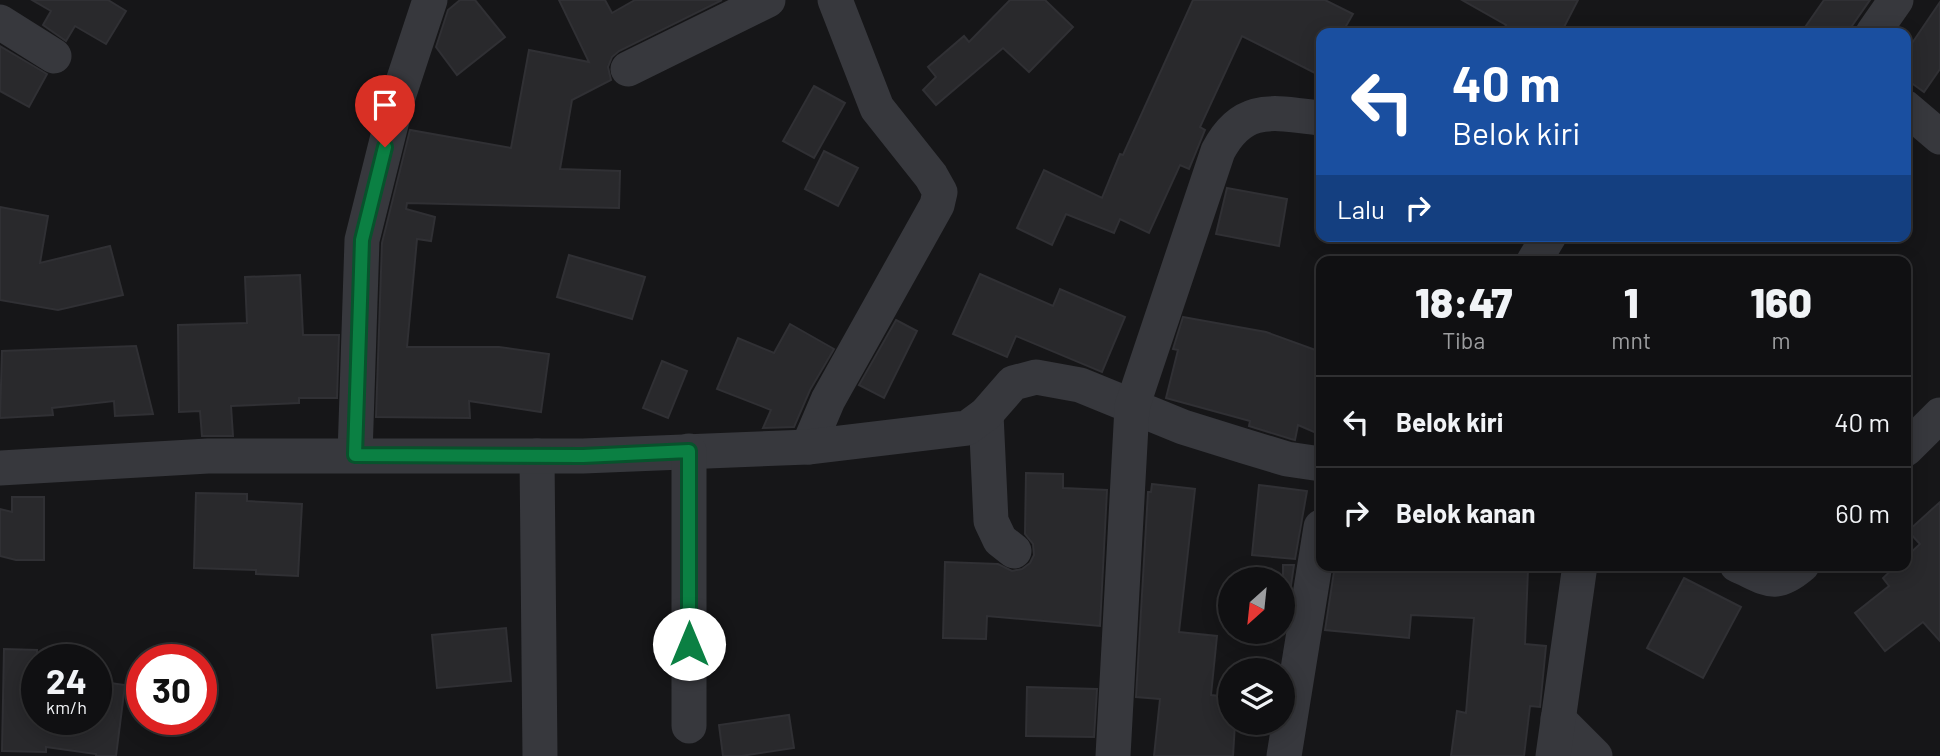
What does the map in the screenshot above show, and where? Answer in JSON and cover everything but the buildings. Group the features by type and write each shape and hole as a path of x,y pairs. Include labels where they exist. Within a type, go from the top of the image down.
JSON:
{"street":[{"path":"355,455 362,240 397,100 430,0"},
{"path":"628,69 768,0"},
{"path":"808,447 828,400 937,205 940,192 931,176 877,108 835,0"},
{"path":"1876,28 1896,0"},
{"path":"0,22 54,56"},
{"path":"1911,112 1940,137"},
{"path":"1113,756 1132,407 1218,151 1227,132 1241,121 1259,114 1316,118"},
{"path":"0,468 208,456 537,456 808,447 967,428 986,414 1013,383 1036,377 1080,385 1183,427 1287,459 1316,463"},
{"path":"986,414 992,521 1000,540 1013,551"},
{"path":"1911,444 1940,415"},
{"path":"689,451 689,726"},
{"path":"537,456 540,756"},
{"path":"1284,756 1316,558"},
{"path":"1553,756 1579,571"},
{"path":"1751,571 1774,581 1787,577 1794,571"},
{"path":"1558,719 1594,756"}],"route":[{"path":"385,147 362,240 355,455 583,456 689,451 689,644"}]}
